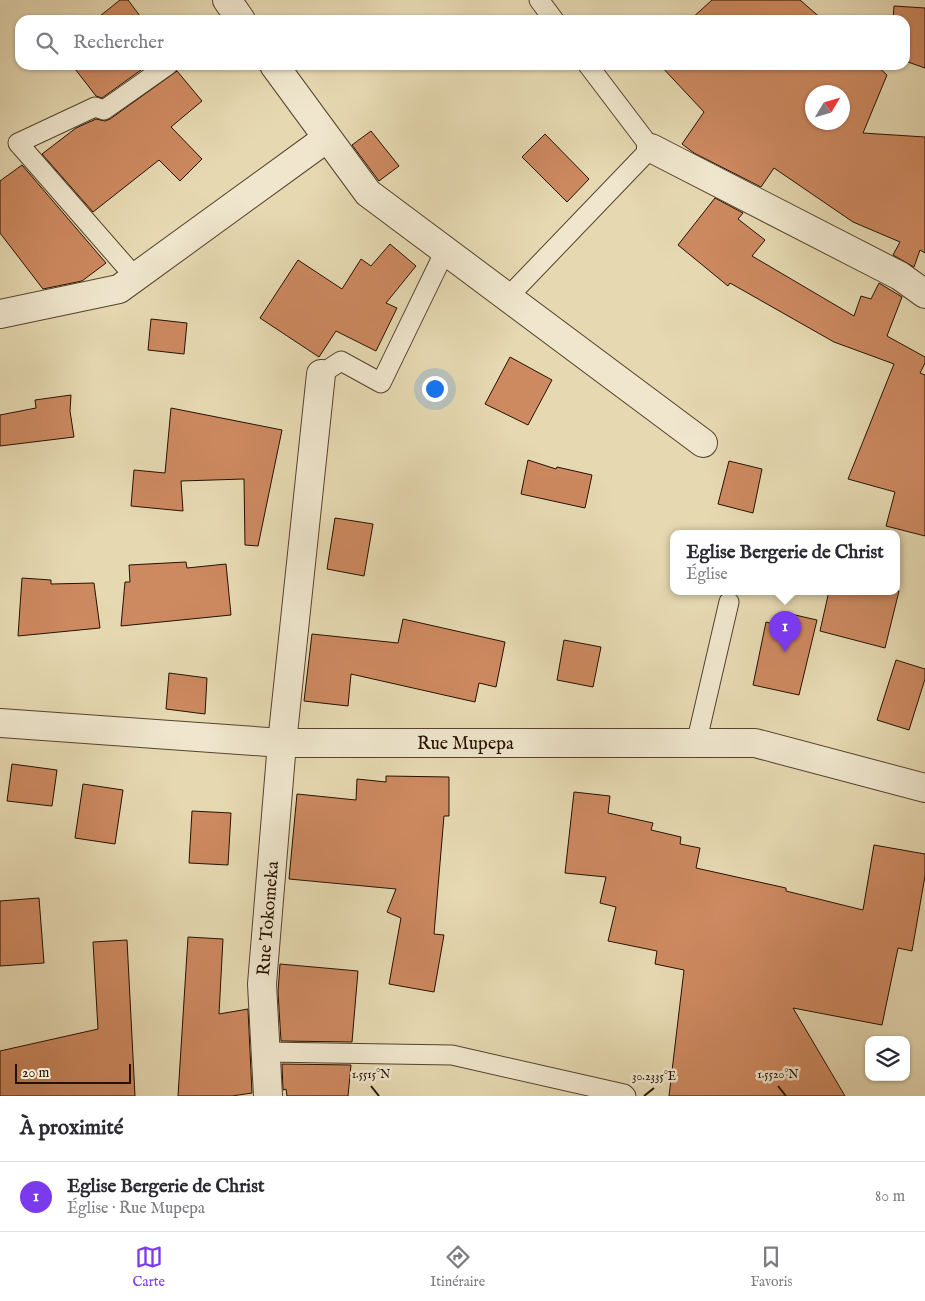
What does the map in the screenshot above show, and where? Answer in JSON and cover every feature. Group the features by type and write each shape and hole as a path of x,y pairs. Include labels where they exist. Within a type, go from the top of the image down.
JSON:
{"street":[{"path":"278,70 368,193 703,443"},
{"path":"0,314 119,289 327,138"},
{"path":"651,148 900,276 925,294"},
{"name":"Rue Tokomeka","path":"268,1096 262,984 282,743 321,374"},
{"name":"Rue Mupepa","path":"0,723 282,743 755,744 925,788"}],"lane":[{"path":"539,0 550,15"},
{"path":"135,277 18,143 95,108 104,110 161,70"},
{"path":"508,297 651,148 592,70"},
{"path":"321,374 341,361 381,383 445,251"},
{"path":"696,744 730,602"},
{"path":"266,1052 452,1055 626,1096"}],"building":[{"path":"120,0 128,0 139,15 101,15"},
{"path":"712,0 800,0 817,15 696,15"},
{"path":"894,6 925,8 925,68 910,63 910,15 893,15"},
{"path":"76,70 141,70 102,98 96,96"},
{"path":"665,70 882,70 887,75 863,133 925,137 925,253 920,250 914,267 893,255 900,242 853,222 774,168 761,187 694,153 682,144 704,112"},
{"path":"177,71 202,101 171,127 202,159 180,181 159,160 93,212 42,154 76,128 96,119 105,121 110,119"},
{"path":"371,131 399,166 379,181 352,145"},
{"path":"545,134 589,179 567,202 522,157"},
{"path":"22,165 106,263 82,281 43,289 0,233 0,181"},
{"path":"715,198 743,213 738,219 765,240 752,256 854,316 861,296 871,299 879,283 902,297 887,336 925,357 925,363 920,373 925,375 925,536 886,526 895,492 848,479 894,364 834,342 730,283 728,286 678,245"},
{"path":"390,244 416,266 386,303 397,308 376,351 336,331 319,357 260,318 298,260 342,289 361,259 371,266"},
{"path":"151,319 187,323 184,354 148,350"},
{"path":"510,357 552,380 528,425 485,404"},
{"path":"71,395 70,411 74,437 0,446 0,415 36,408 35,400"},
{"path":"171,408 282,430 258,546 245,545 244,479 181,481 183,511 131,506 134,470 165,473"},
{"path":"528,460 556,469 557,467 592,475 585,508 521,494"},
{"path":"729,461 762,469 753,513 718,504"},
{"path":"335,518 373,524 364,576 327,569"},
{"path":"186,562 187,568 226,564 231,615 121,626 125,582 130,582 129,565"},
{"path":"22,578 51,580 51,584 94,583 100,628 18,636"},
{"path":"828,595 898,595 885,648 820,631"},
{"path":"782,612 817,620 799,695 753,685 766,622 778,625"},
{"path":"403,619 505,642 496,687 479,683 475,702 351,674 348,706 304,701 312,634 398,643"},
{"path":"564,640 601,647 593,687 557,680"},
{"path":"896,660 925,669 925,679 909,730 877,720"},
{"path":"169,673 207,678 205,714 166,709"},
{"path":"12,764 57,770 52,806 7,801"},
{"path":"386,776 449,777 449,816 444,816 434,934 444,935 434,992 389,984 401,918 387,912 396,889 289,879 297,794 356,800 357,779 386,782"},
{"path":"83,784 123,790 115,844 75,838"},
{"path":"574,792 610,796 608,813 653,823 651,830 681,837 680,844 700,848 696,868 786,888 786,891 863,910 874,845 925,854 925,876 912,951 898,948 882,1025 793,1008 845,1096 669,1096 684,970 655,964 657,951 608,941 616,907 600,903 606,877 565,873"},
{"path":"192,811 231,813 228,865 189,863"},
{"path":"39,898 44,963 0,966 0,901"},
{"path":"188,937 223,939 219,1014 248,1009 252,1093 232,1096 178,1096"},
{"path":"127,940 135,1096 0,1096 0,1051 98,1029 93,942"},
{"path":"280,964 358,971 352,1042 281,1041 278,992"},
{"path":"282,1064 351,1065 348,1096 287,1096 286,1089 283,1090"}],"place":[{"name":"Eglise Bergerie de Christ","path":"785,652"}]}
